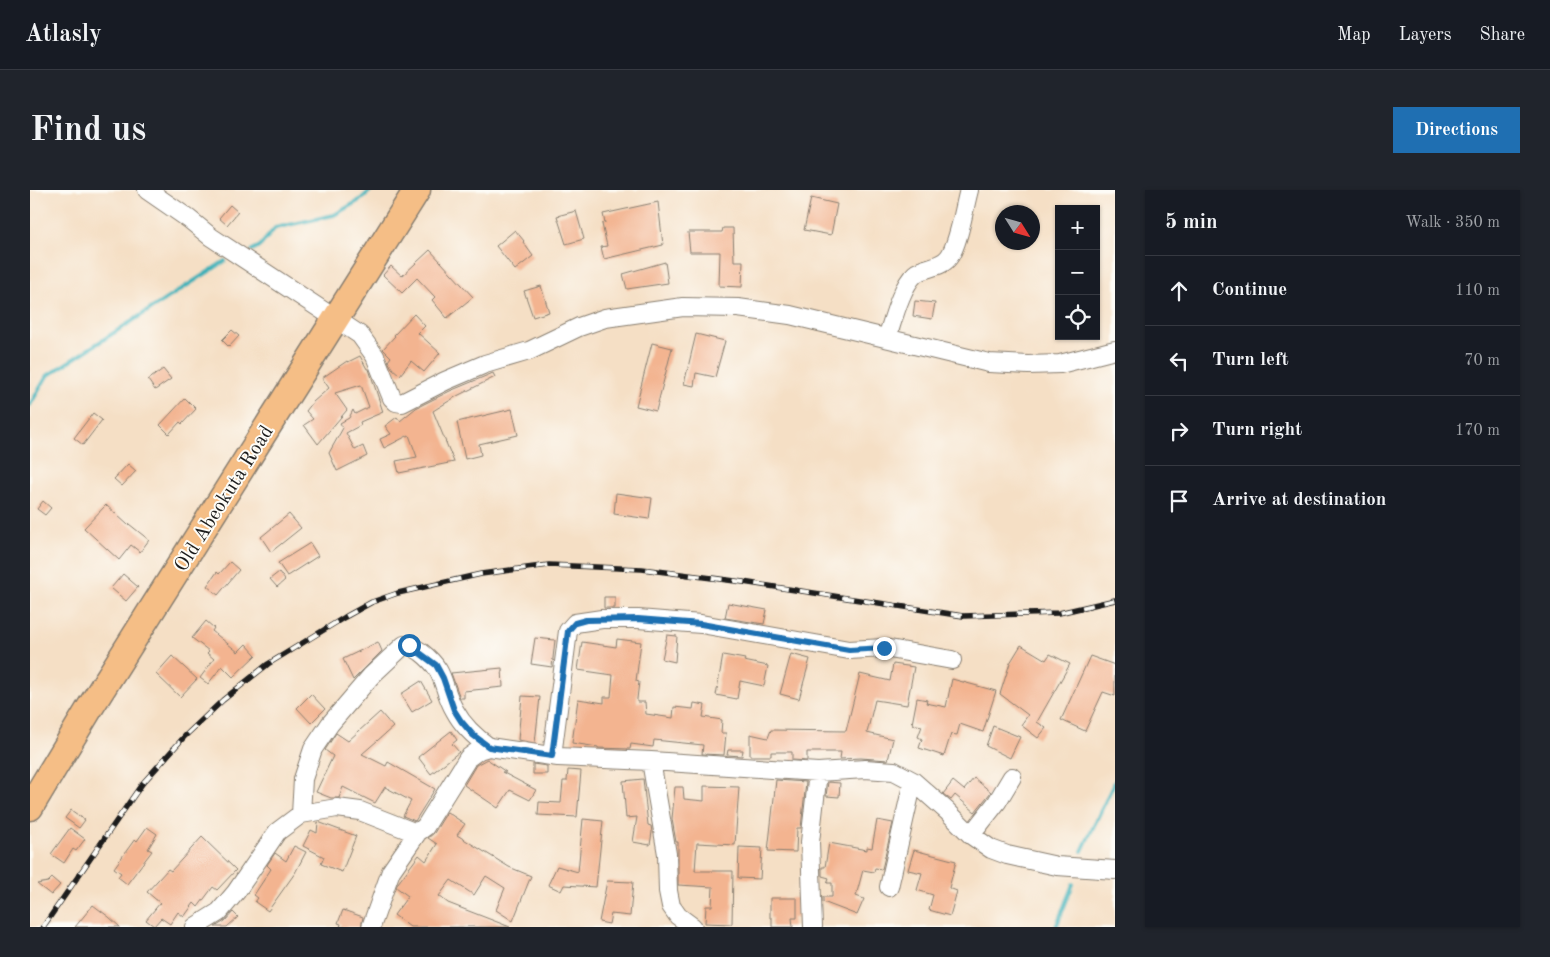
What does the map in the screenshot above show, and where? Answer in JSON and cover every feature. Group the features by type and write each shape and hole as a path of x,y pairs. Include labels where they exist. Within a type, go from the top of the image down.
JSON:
{"highway":[{"name":"Old Abeokuta Road","path":"30,807 91,706 417,190"}],"street":[{"path":"148,190 189,218 211,237 360,335 375,356 392,398 396,402 402,402 485,364 528,351 579,327 605,318 683,307 738,308 790,315 989,363 1060,364 1115,350"},
{"path":"887,338 901,298 909,282 920,271 938,266 948,258 954,248 969,190"},
{"path":"552,756 568,631 571,626 580,622 638,619 701,624 849,650 884,648 952,660"},
{"path":"301,814 303,779 313,750 330,724 371,676 404,645 409,645 417,650 436,665 458,716 473,735 489,747"},
{"path":"370,927 391,871 418,832 425,827 468,758 479,750 489,747 552,756 818,772 865,768 894,771 913,781 971,835 991,849 1007,855 1057,866 1115,870"},
{"path":"651,761 667,854 668,891 671,906 678,922 693,927"},
{"path":"813,927 810,842 818,772"},
{"path":"971,835 997,802 1012,777"},
{"path":"889,888 913,781"},
{"path":"195,927 219,912 236,892 277,832 301,814 337,808 360,811 418,832"}],"building":[{"path":"811,198 837,204 831,235 804,230"},
{"path":"658,202 663,245 604,259 601,247 607,246 602,224 605,223 603,214"},
{"path":"230,205 238,212 227,225 219,218"},
{"path":"576,211 584,239 566,244 557,216"},
{"path":"723,228 733,228 734,261 743,261 742,287 719,286 720,252 690,252 688,232 722,232"},
{"path":"515,230 533,256 515,270 496,246"},
{"path":"430,250 473,297 447,318 432,300 435,297 417,278 402,293 383,275 391,266 402,276"},
{"path":"665,262 668,283 627,289 623,274"},
{"path":"541,286 549,312 533,317 524,291"},
{"path":"915,301 935,303 932,319 913,316"},
{"path":"414,314 425,326 418,333 440,353 424,372 411,361 400,375 392,368 388,361 391,357 383,349"},
{"path":"232,330 239,336 229,347 222,340"},
{"path":"696,334 725,341 715,377 696,373 694,386 684,384"},
{"path":"652,343 672,348 656,411 636,406"},
{"path":"360,356 367,369 369,369 383,412 360,422 361,425 346,433 355,450 363,446 367,456 337,471 329,453 343,428 340,423 349,418 353,410 355,414 369,407 361,385 335,393 347,410 318,444 304,425 313,419 306,411 329,388 322,378 347,361"},
{"path":"163,369 171,379 155,390 148,380"},
{"path":"493,373 495,377 457,396 433,411 454,462 399,473 396,461 417,457 409,435 384,448 380,439 391,434 385,426 397,417 400,421 416,408"},
{"path":"185,398 196,409 169,434 160,425"},
{"path":"512,409 518,435 479,444 481,455 465,459 457,422"},
{"path":"93,413 102,420 83,445 74,438"},
{"path":"128,464 136,471 122,486 114,479"},
{"path":"616,493 652,498 649,519 614,514"},
{"path":"43,501 51,508 45,515 37,509"},
{"path":"106,505 128,525 149,540 140,552 131,545 119,560 84,528"},
{"path":"289,514 301,528 271,552 261,537"},
{"path":"310,543 318,556 287,576 278,563"},
{"path":"230,562 239,570 218,595 207,586 217,572 219,574"},
{"path":"279,572 285,580 277,587 270,579"},
{"path":"123,574 138,587 126,601 111,588"},
{"path":"604,597 615,597 615,608 604,608"},
{"path":"728,603 767,610 764,624 725,618"},
{"path":"206,621 214,628 212,631 238,652 246,644 256,655 233,677 222,666 208,684 200,678 214,659 207,653 209,651 192,638"},
{"path":"667,635 677,636 675,662 662,659"},
{"path":"535,638 555,640 552,667 531,664"},
{"path":"617,639 641,642 636,681 639,682 637,702 645,702 646,714 673,718 674,707 693,709 694,703 705,705 703,717 722,720 721,733 726,733 724,755 702,754 703,745 654,740 653,747 631,744 630,749 598,748 572,743 578,699 604,703 604,697 611,697 613,675 578,670 582,642 616,647"},
{"path":"378,642 382,651 353,680 343,659"},
{"path":"1021,645 1046,660 1050,654 1070,664 1037,722 1046,728 1038,738 1021,725 1028,715 1000,694 1010,663"},
{"path":"791,654 810,659 799,699 780,694"},
{"path":"723,655 768,666 764,686 740,681 737,699 716,695"},
{"path":"172,656 197,679 180,697 156,674"},
{"path":"1090,656 1115,665 1115,696 1103,692 1085,731 1061,720"},
{"path":"893,664 914,667 907,705 875,700 867,733 893,739 888,760 840,759 841,752 807,752 807,761 792,760 792,752 771,752 771,756 750,756 750,734 768,738 771,730 846,731 860,674 890,681"},
{"path":"502,668 503,687 464,691 464,698 460,698 451,673"},
{"path":"952,679 996,691 983,732 960,724 957,735 951,734 944,756 919,748 922,739 918,737 922,726 912,724 917,698 927,700 926,703 946,707"},
{"path":"421,681 432,700 412,712 401,694"},
{"path":"311,694 325,709 311,723 297,708"},
{"path":"522,696 540,697 535,743 518,740"},
{"path":"380,712 393,727 362,754 386,766 388,762 435,789 415,821 403,816 411,801 385,787 375,803 343,787 339,798 331,798 316,792 333,756 325,750 336,733 348,741"},
{"path":"993,726 1020,737 1010,758 986,746"},
{"path":"451,731 457,740 452,744 459,752 431,774 418,757"},
{"path":"728,750 743,750 742,756 727,755"},
{"path":"487,759 506,772 502,772 536,790 530,800 510,790 498,808 464,785 476,765"},
{"path":"533,764 547,766 547,774 533,774"},
{"path":"568,770 581,771 577,817 538,815 539,802 561,803 563,781 567,781"},
{"path":"974,778 991,792 975,812 955,795 951,800 943,794 953,781 964,790"},
{"path":"643,779 648,825 651,826 652,832 650,845 633,842 637,817 626,818 623,781"},
{"path":"776,780 806,782 801,828 797,828 796,852 768,851"},
{"path":"828,782 840,783 839,797 826,796"},
{"path":"704,786 739,787 735,845 697,843 695,871 733,871 732,924 705,923 706,906 712,906 713,887 678,885 678,842 676,842 672,819 675,787 683,787 684,799 704,801"},
{"path":"71,810 85,820 79,828 65,818"},
{"path":"447,812 465,824 457,835 509,867 531,876 513,921 496,910 505,888 486,876 474,895 451,880 439,896 448,903 510,927 410,927 394,915 408,896 396,887 398,883 419,855 426,861 437,844 428,838 434,833"},
{"path":"583,819 603,821 596,887 564,885 561,891 548,885 557,866 578,872"},
{"path":"877,820 893,823 882,869 875,868 874,872 863,870 856,896 864,899 857,915 823,902 823,897 832,897 832,883 827,883 829,878 822,876 822,867 825,867 829,843 867,850 867,847 872,848"},
{"path":"318,822 356,836 342,872 321,864 324,857 303,846 311,830 317,833"},
{"path":"147,827 157,834 148,849 152,851 127,884 118,877 121,873 114,868 135,839 137,841"},
{"path":"70,828 85,839 76,851 73,849 64,863 51,854"},
{"path":"202,837 236,870 217,890 213,887 198,907 194,903 184,917 178,912 170,924 161,918 154,926 146,920 160,903 147,892 168,869 171,871"},
{"path":"294,846 306,852 295,873 268,911 255,902 258,898 254,895 271,869 267,865 275,853 286,861"},
{"path":"739,847 762,848 760,879 738,878"},
{"path":"914,850 956,861 949,888 957,891 950,916 929,910 933,895 917,890 922,873 908,870"},
{"path":"52,878 60,885 51,895 37,884 48,882"},
{"path":"607,881 633,882 630,916 611,914 609,924 599,922"},
{"path":"770,898 797,898 797,918 792,918 793,927 772,927"},
{"path":"93,905 109,917 120,927 75,927"},
{"path":"343,910 363,917 361,927 340,927 341,924 338,923"},
{"path":"233,912 238,917 227,927 215,927 225,921"}],"waterway":[{"path":"252,250 260,246 275,228 334,215 360,200 371,190"},
{"path":"30,405 47,376 225,261"},
{"path":"1082,851 1115,781"},
{"path":"1056,927 1073,884"}],"railway":[{"path":"43,927 142,784 185,736 223,700 268,664 372,602 398,593 481,574 549,565 642,569 743,582 963,616 1059,613 1115,600"}],"route":[{"path":"409,645 436,665 443,678 454,710 473,735 489,747 552,756 568,631 575,623 586,620 638,619 701,624 849,650 884,648"}]}
